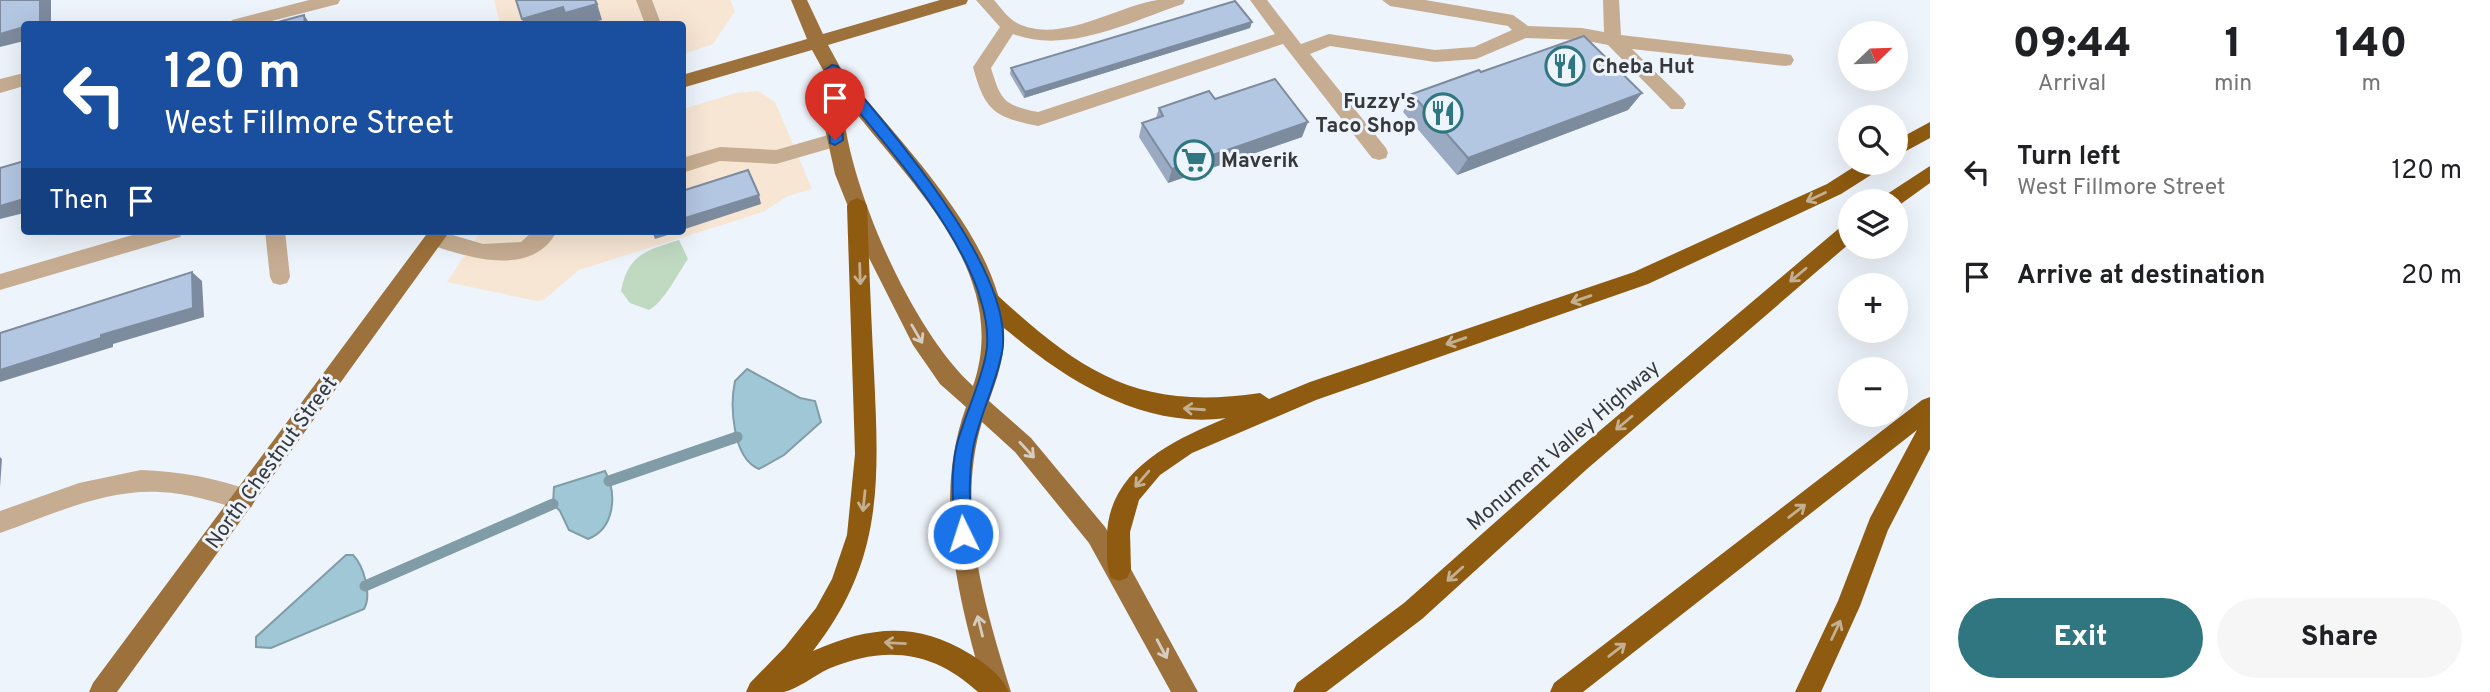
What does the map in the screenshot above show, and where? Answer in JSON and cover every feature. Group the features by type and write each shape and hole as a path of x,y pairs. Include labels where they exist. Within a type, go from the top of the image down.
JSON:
{"highway":[{"path":"1908,142 1930,129"},
{"path":"1908,189 1930,173"},
{"path":"1119,570 1117,544 1124,506 1131,492 1152,468 1192,442 1310,392 1642,278 1834,189 1856,175"},
{"path":"759,692 808,640 829,610 848,570 862,522 867,465 857,206"},
{"name":"Monument Valley Highway","path":"1306,692 1413,611 1579,462 1838,241"},
{"path":"988,299 1034,342 1076,372 1125,395 1151,403 1220,410 1310,392"},
{"path":"1563,692 1930,407"},
{"path":"1808,692 1848,606 1878,526 1930,427"},
{"path":"759,692 834,654 866,644 895,642 923,645 951,654 967,663 997,692"}],"main road":[{"path":"799,0 832,70 926,186 967,252 988,299 995,350 965,447 960,485 961,517 970,586 997,692"},
{"path":"686,81 960,0"},
{"path":"832,70 835,140 857,206 882,265 920,339 943,371 999,421 1045,469 1097,535 1140,607 1185,692"},
{"name":"North Chestnut Street","path":"102,692 436,235"}],"street":[{"path":"250,21 332,0"},
{"path":"644,0 652,21"},
{"path":"985,0 1009,26 1031,35 1063,35 1177,0"},
{"path":"1258,0 1379,153"},
{"path":"1390,0 1513,21 1524,32"},
{"path":"1611,0 1613,40 1677,104"},
{"path":"1009,26 998,47 982,67 990,96 1004,112 1038,118 1285,37"},
{"path":"1298,52 1329,40 1435,56 1476,53 1524,32 1582,34 1785,60"},
{"path":"0,86 21,81"},
{"path":"686,165 720,154 776,158 835,140"},
{"path":"0,282 159,235"},
{"path":"276,235 281,277"},
{"path":"440,235 483,252 525,250 542,235"},
{"path":"0,522 110,486 136,482 158,480 189,484 244,499"}],"shaded area":[{"path":"494,0 730,0 735,11 713,44 686,53 686,21 499,21"},
{"path":"758,91 775,102 812,189 788,196 763,212 579,270 544,300 537,301 447,282 478,235 686,235 686,108 736,93"}],"green space":[{"path":"679,240 688,259 665,295 649,310 630,303 621,291 634,261 648,251"}],"water":[{"path":"747,369 800,398 815,401 821,422 784,455 759,469 743,454 733,416 735,381"},
{"path":"605,471 611,490 611,510 603,528 588,539 569,530 560,511 553,504 554,487"},
{"path":"346,555 353,555 363,573 367,589 364,609 271,648 256,647 256,637"}],"building":[{"path":"0,0 40,0 40,21 21,21 21,28 0,34"},
{"path":"516,0 595,0 597,4 565,13 563,7 522,19"},
{"path":"1235,1 1252,22 1025,92 1011,68"},
{"path":"304,15 305,21 282,21"},
{"path":"1584,36 1642,93 1468,158 1412,94 1479,70 1481,72"},
{"name":"Maverik","path":"1275,79 1308,122 1172,169 1142,123 1163,116 1159,108 1209,91 1215,99"},
{"path":"21,162 21,200 0,206 0,168"},
{"path":"748,170 759,195 686,218 686,190"},
{"path":"192,272 193,308 101,335 101,338 0,370 0,333"}],"waterway":[{"path":"609,481 737,437"},
{"path":"365,586 553,504"}],"place":[{"name":"Cheba Hut","path":"1565,66"},
{"name":"Fuzzy's Taco Shop","path":"1443,113"},
{"name":"Maverik","path":"1194,160"}],"route":[{"path":"835,140 832,70 898,148 926,186 967,252 988,299 993,318 995,350 965,447 960,485 963,534"}]}
